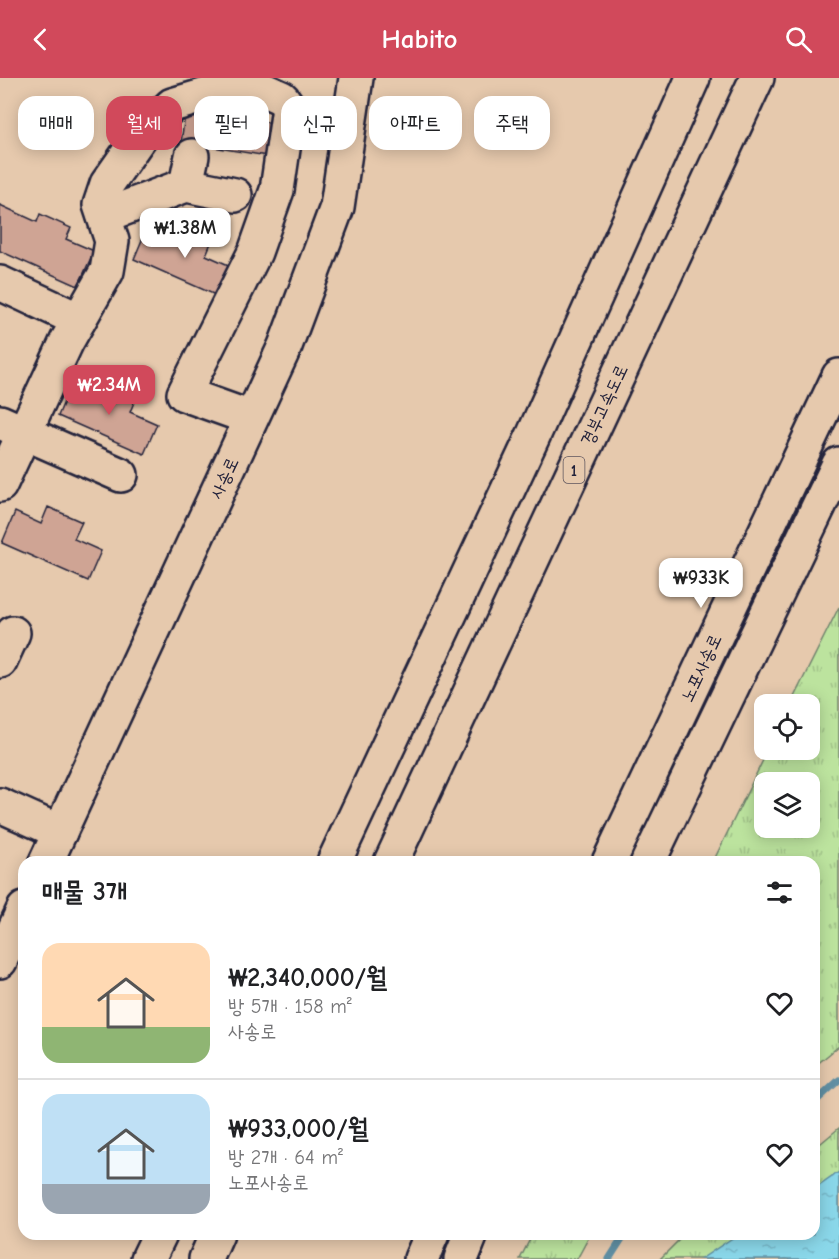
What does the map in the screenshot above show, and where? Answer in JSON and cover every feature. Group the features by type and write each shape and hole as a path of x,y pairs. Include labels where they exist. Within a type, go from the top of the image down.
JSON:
{"main road":[{"name":"사송로","path":"49,856 285,346 337,207 356,78"},
{"path":"337,856 534,434 693,78"},
{"name":"경부고속도로","path":"394,856 757,78"},
{"path":"0,485 12,428 107,272 112,241 100,205 107,184 142,134 172,105 213,93 237,90 264,90 282,98 289,108 273,200 255,252 183,394 251,418"},
{"path":"104,216 189,170 235,195"},
{"path":"0,283 79,320"},
{"name":"노포사송로","path":"612,856 839,376"},
{"path":"12,428 121,475"},
{"name":"노포사송로","path":"651,856 839,464"},
{"path":"0,805 60,832"},
{"path":"0,961 18,922"},
{"path":"148,1259 156,1240"},
{"path":"206,1259 215,1240"},
{"path":"421,1259 429,1240"},
{"path":"461,1259 469,1240"}],"green space":[{"path":"839,607 839,1046 820,1062 820,856 716,856 754,779 754,838 820,838 820,772 757,772 763,760 820,760 820,694 796,694"},
{"path":"839,1128 839,1259 660,1259 679,1240 820,1240 820,1144"},
{"path":"529,1240 587,1240 577,1259 520,1259"}],"water":[{"path":"839,1172 839,1259 701,1259 730,1240 820,1240 820,1185"}],"building":[{"path":"186,109 194,110 194,144 182,142"},
{"path":"269,122 279,124 274,157 231,150 269,150"},
{"path":"0,205 37,222 40,214 71,228 66,239 94,251 78,286 0,251"},
{"path":"181,224 213,238 206,255 233,267 220,297 134,259 147,228 173,240"},
{"path":"105,381 137,395 130,412 157,424 144,454 58,416 71,385 97,397"},
{"path":"48,507 82,522 74,539 101,551 88,581 2,543 15,512 41,524"}],"waterway":[{"path":"820,1097 839,1080"},
{"path":"609,1259 621,1240"}]}
